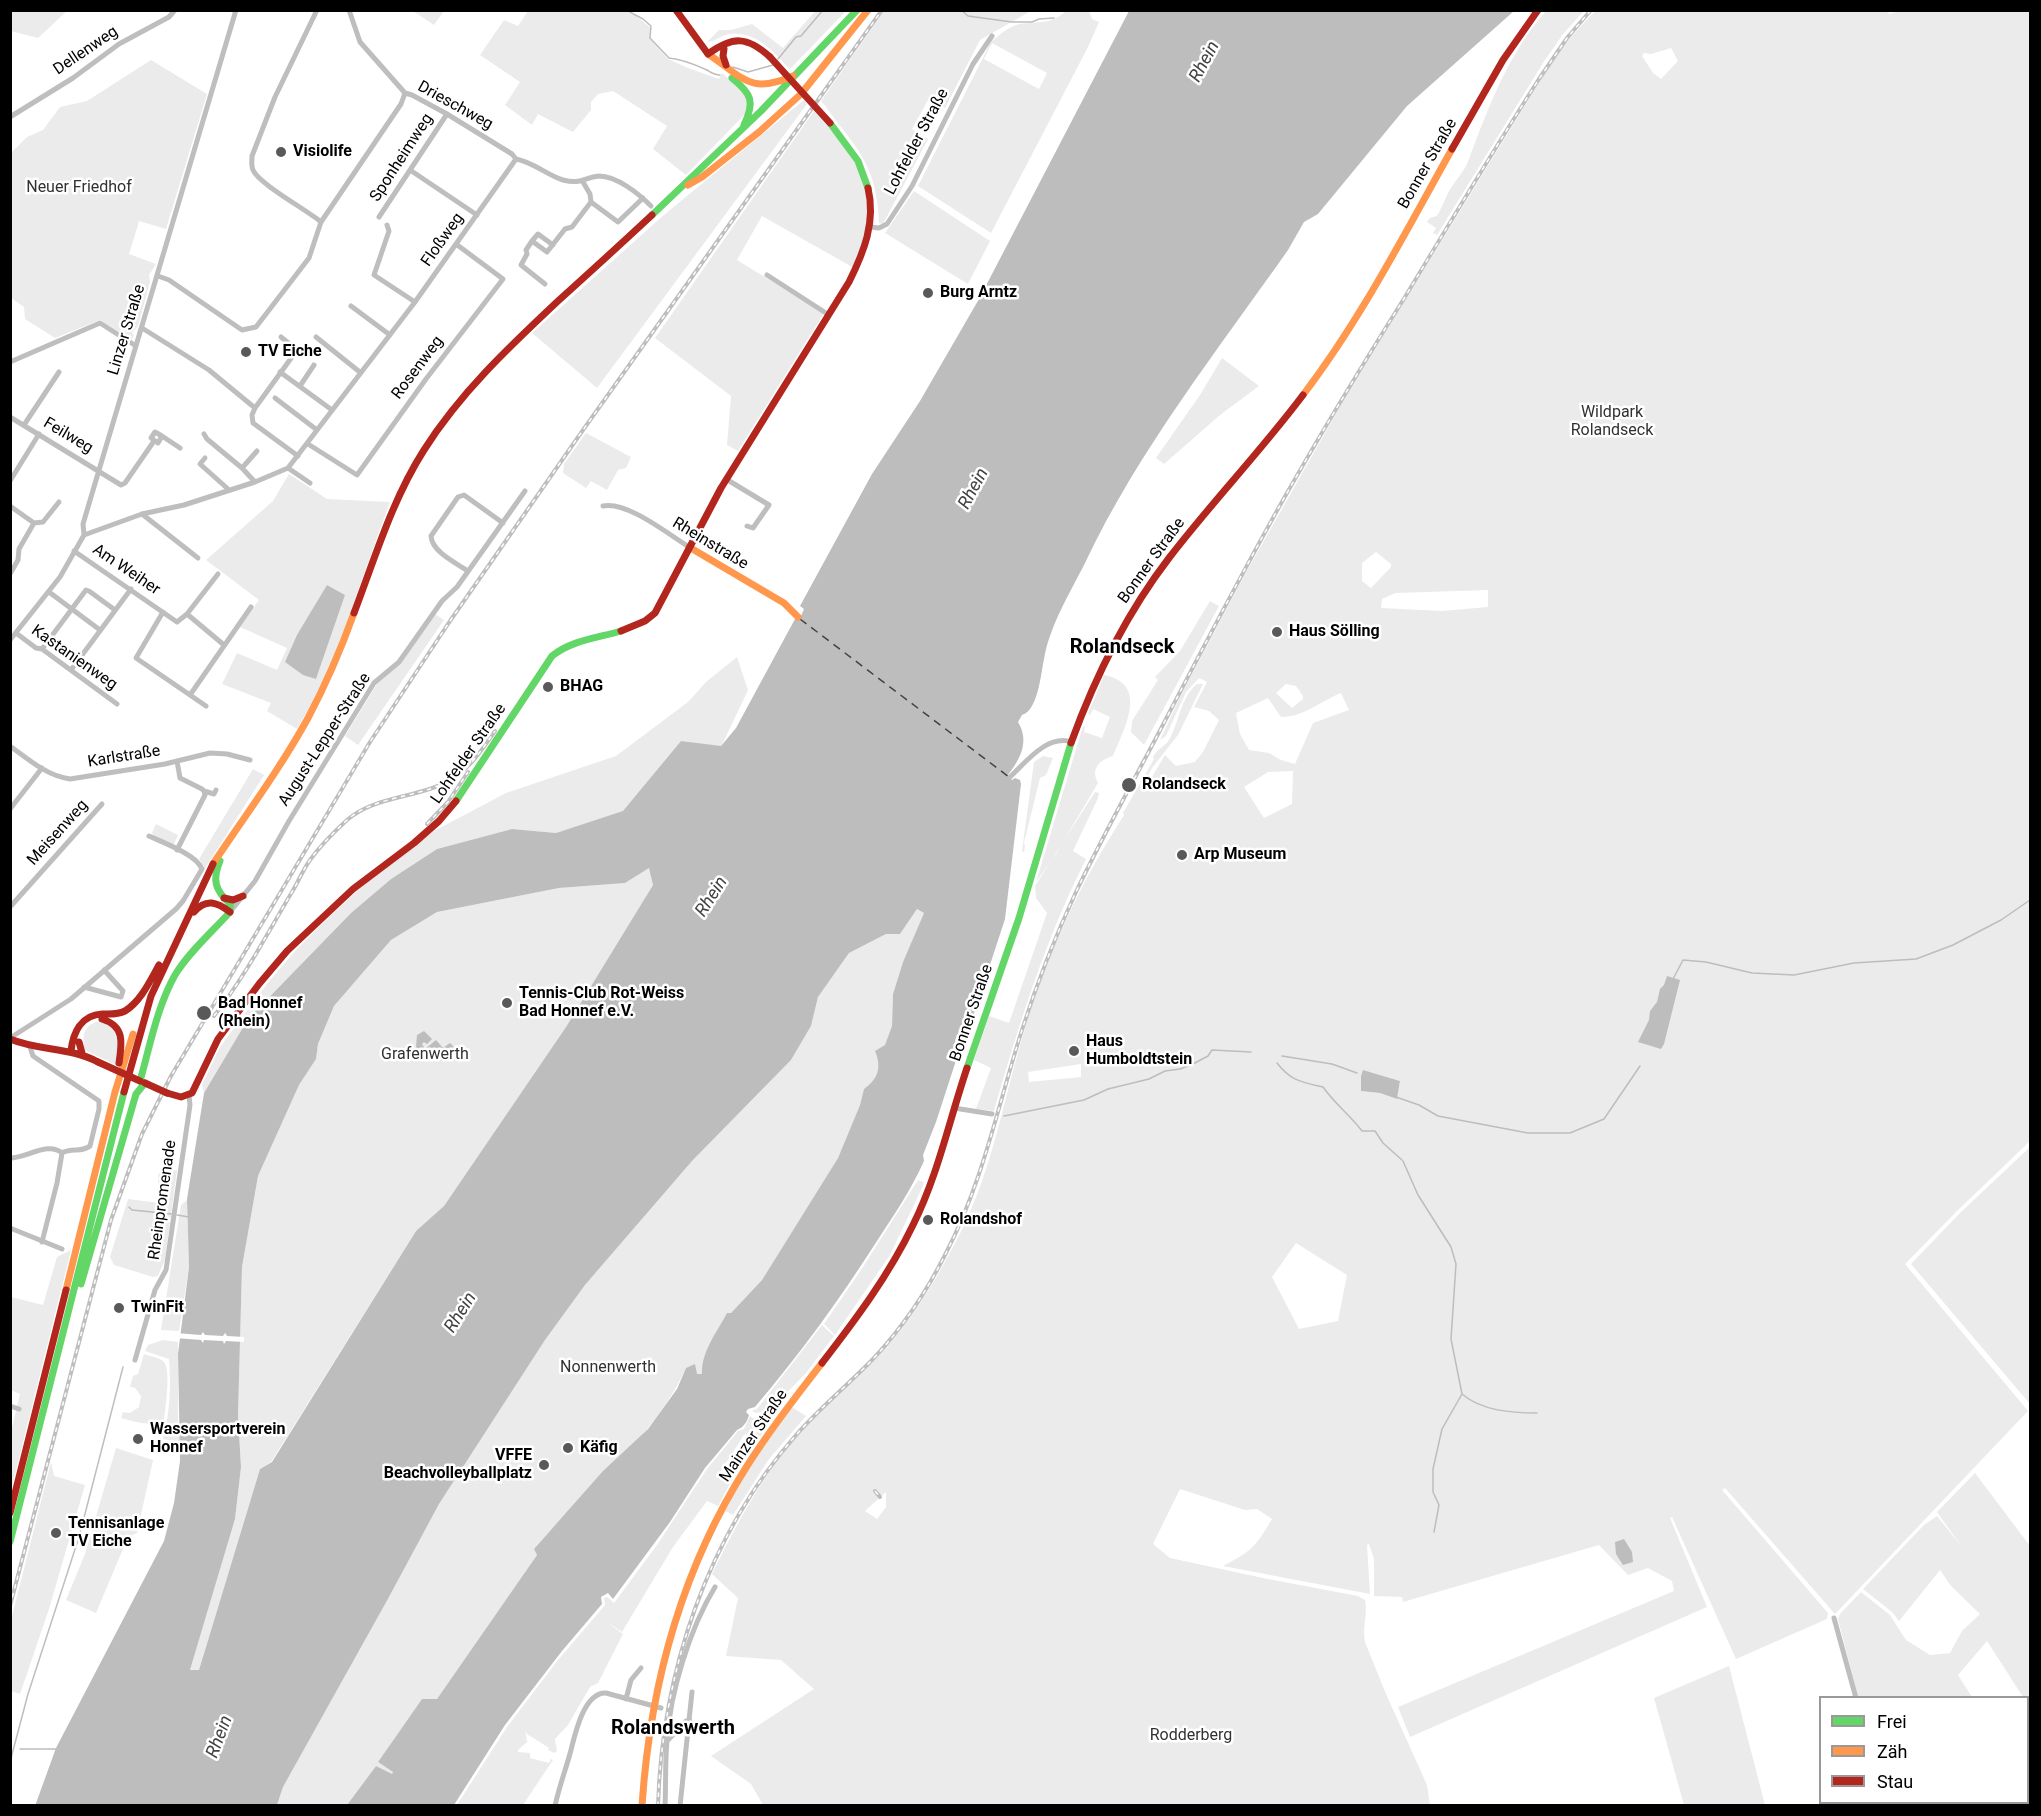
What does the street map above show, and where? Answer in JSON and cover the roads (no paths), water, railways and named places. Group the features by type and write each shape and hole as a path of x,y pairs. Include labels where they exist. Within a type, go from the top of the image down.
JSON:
{"main road":[{"path":"676,10 714,62 746,90 750,97 751,112 741,131"},
{"path":"10,1513 116,1092 137,1021 160,963 194,895 291,748 323,690 348,631 392,510 409,474 453,408 490,366 741,131 802,71 857,10"},
{"path":"674,194 702,177 775,119 803,93 868,10"},
{"name":"Bonner Straße","path":"954,1108 1027,891 1072,742 1101,668 1142,596 1186,536 1294,408 1332,357 1487,88 1538,10"},
{"path":"708,54 723,43 733,41 751,42 770,57 853,151 868,188 871,207 870,227"},
{"path":"708,54 717,54 733,41"},
{"path":"724,49 723,58 728,69"},
{"path":"708,54 750,83 764,86 778,83 802,71"},
{"name":"Lohfelder Straße","path":"186,1096 195,1088 208,1056 224,1031 296,941 353,889 414,843 443,816 468,787 555,653 569,646 626,630 650,619 664,597 726,479 861,260 870,227"},
{"name":"Rheinstraße","path":"689,547 784,603 798,617"},
{"path":"148,1009 196,908 204,903 214,902 230,912 231,905 216,889 214,879 227,843"},
{"path":"10,1542 130,1066 164,967 213,864"},
{"path":"222,898 233,900 243,896"},
{"name":"August-Lepper-Straße","path":"63,1331 69,1322 168,990 181,968 230,912"},
{"path":"71,1051 73,1041 83,1021 94,1015 112,1015 125,1011 141,993 160,963"},
{"path":"71,1051 79,1042 84,1028 92,1021 105,1019 118,1027 122,1042 116,1092"},
{"path":"10,1038 30,1047 82,1053 98,1062"},
{"path":"79,1042 82,1053"},
{"path":"71,1051 175,1096 186,1096"},
{"name":"Mainzer Straße","path":"642,1806 652,1706 664,1655 679,1608 728,1499 758,1449 897,1257 928,1190 954,1108"}],"street":[{"name":"Dellenweg","path":"11,116 73,78 119,44 162,21 176,10"},
{"name":"Linzer Straße","path":"10,640 60,577 84,535 83,524 236,10"},
{"path":"317,10 275,97 252,156 252,163 253,170 261,180 321,222"},
{"name":"Drieschweg","path":"349,10 360,42 405,93 447,114 512,154 516,159 561,179 583,182 601,176 613,180 643,198 651,206"},
{"name":"Lohfelder Straße","path":"870,227 881,227 887,224 912,186 973,64 992,36"},
{"path":"158,276 169,280 242,330 256,327 309,258 321,222 401,104 405,93"},
{"name":"Sponheimweg","path":"379,217 447,114"},
{"name":"Floßweg","path":"84,535 142,514 184,505 255,482 288,468 415,302 516,159"},
{"path":"410,170 477,215"},
{"path":"532,241 547,252 565,229 572,227 591,202 590,194 583,182"},
{"path":"591,202 618,222 643,198"},
{"path":"387,225 389,231 374,275 415,302"},
{"path":"545,284 521,265 527,254 526,250 538,234 552,244"},
{"name":"Rosenweg","path":"308,444 357,475 503,279 456,244"},
{"path":"767,276 829,315"},
{"path":"351,306 390,335"},
{"path":"10,362 100,323 136,346"},
{"path":"141,328 209,370 255,408"},
{"path":"281,337 297,350 255,408 252,415 253,423 298,456"},
{"path":"316,337 361,372"},
{"path":"300,386 314,365"},
{"name":"Feilweg","path":"24,425 59,372"},
{"path":"280,372 332,410"},
{"path":"275,398 317,430"},
{"name":"Feilweg","path":"10,417 121,485 125,483 154,441 158,443 162,436 180,448"},
{"path":"10,481 39,434"},
{"path":"204,434 255,482"},
{"path":"242,468 257,452"},
{"path":"205,458 200,464 228,489"},
{"path":"288,468 310,483"},
{"path":"726,479 769,505 757,525 753,528 747,526"},
{"name":"August-Lepper-Straße","path":"230,912 249,889 374,683 399,662 442,601 457,587 525,491"},
{"path":"468,571 434,547 431,539 458,497 464,495 504,522"},
{"path":"10,506 34,523 43,522 59,502"},
{"name":"Rheinstraße","path":"603,506 612,505 627,510 689,547"},
{"path":"142,514 198,558"},
{"path":"10,574 18,560 19,549 34,523"},
{"name":"Am Weiher","path":"74,551 177,622 187,614"},
{"path":"218,574 187,614 224,645"},
{"path":"71,670 131,589"},
{"path":"42,649 86,590 115,610"},
{"path":"49,592 100,630"},
{"path":"190,695 251,607"},
{"name":"Am Weiher","path":"164,612 136,658 206,706"},
{"name":"Kastanienweg","path":"15,633 36,648 42,649 117,704"},
{"path":"1010,777 1048,744 1061,740 1072,742"},
{"name":"Karlstraße","path":"10,746 42,768 59,777 70,779 177,762 216,753 227,753 250,760"},
{"path":"177,762 180,778 204,791 214,794 216,790"},
{"path":"10,808 42,768"},
{"path":"177,850 205,795 204,791"},
{"name":"Meisenweg","path":"10,907 102,804"},
{"path":"10,1038 69,1000 179,906 202,869 196,860 149,837"},
{"path":"84,987 121,997 123,991 104,970"},
{"path":"30,1047 33,1056 99,1101 90,1146 83,1150 71,1149 62,1153"},
{"name":"Rheinpromenade","path":"135,1360 155,1290 166,1270 189,1111 190,1102 186,1096"},
{"path":"954,1108 992,1114"},
{"path":"10,1158 51,1148 62,1153"},
{"path":"42,1242 62,1153"},
{"path":"10,1228 62,1249"},
{"path":"10,1406 19,1409"},
{"path":"665,1806 667,1742 671,1709 695,1624 715,1587"},
{"path":"1834,1618 1855,1696"},
{"path":"626,1699 631,1680 641,1668"},
{"path":"680,1806 692,1692"},
{"path":"555,1806 575,1732 591,1700 603,1693 661,1708"},
{"path":"667,1742 687,1721 690,1721"}],"water":[{"name":"Rhein","path":"1129,11 1514,11 1407,106 1318,214 1304,222 1288,250 1180,402 1129,481 1061,610 1047,646 1032,707 1022,715 1018,722 1023,736 1022,750 1008,775 1012,780 1015,778 1020,780 1021,784 1005,919 919,1172 890,1222 819,1326 755,1407 748,1409 746,1412 749,1415 745,1424 737,1430 705,1468 670,1522 613,1599 608,1593 601,1597 602,1604 562,1651 505,1725 454,1805 347,1805 376,1766 392,1774 393,1772 378,1762 422,1699 437,1699 537,1555 534,1549 603,1471 648,1429 677,1389 686,1368 695,1364 697,1374 702,1374 707,1350 727,1313 731,1313 762,1280 838,1158 860,1105 864,1089 873,1081 877,1073 878,1063 875,1051 885,1045 892,1026 893,994 903,962 924,913 917,909 900,934 886,934 849,953 818,997 811,1026 791,1060 692,1161 585,1285 545,1340 439,1504 283,1787 277,1805 35,1806 56,1748 164,1541 174,1503 180,1461 178,1354 189,1267 187,1199 204,1093 248,1019 351,913 391,879 437,849 512,829 556,833 623,811 681,741 721,746 736,728 795,619 801,616 804,609 800,606 872,474 920,401 979,299","holes":["649,868 653,885 566,1027 444,1206 416,1231 272,1462 260,1469 199,1670 190,1670 235,1519 241,1467 238,1416 242,1267 258,1176 299,1085 316,1059 318,1044 334,1006 391,940 437,912 559,888 625,883"]},
{"path":"327,585 345,595 316,679 303,675 285,662 297,635"},
{"path":"1667,976 1680,980 1661,1049 1638,1042"},
{"path":"424,1031 432,1039 427,1044 424,1042 422,1044 425,1049 436,1040 443,1048 450,1043 455,1048 442,1061 430,1050 431,1054 425,1061 415,1053 410,1059 406,1056 416,1047 417,1035"},
{"path":"1363,1070 1400,1081 1397,1099 1380,1093 1361,1091"},
{"path":"1624,1539 1632,1552 1633,1562 1623,1565 1616,1554 1615,1542"}],"waterway":[{"path":"626,10 651,26 650,38 669,58 688,62 720,75"},
{"path":"778,59 823,10"},
{"path":"961,10 968,16 1012,22 1032,22 1054,18"},
{"path":"733,67 748,72 773,65"},
{"path":"1673,979 1683,960 1706,962 1752,973 1794,975 1854,963 1916,959 1953,945 2001,920 2030,900"},
{"path":"1004,1116 1084,1100 1108,1089 1149,1079 1165,1071 1193,1064 1208,1056 1212,1050 1251,1052"},
{"path":"1282,1056 1332,1064 1357,1073"},
{"path":"1277,1063 1287,1074 1297,1080 1323,1087 1362,1131 1375,1131 1383,1143 1402,1160"},
{"path":"1396,1097 1419,1105 1438,1116 1528,1133 1570,1133 1604,1119 1640,1066"},
{"path":"1403,1161 1418,1195 1451,1247 1456,1264 1451,1339 1462,1394 1442,1429 1433,1469 1433,1492 1439,1505 1434,1532"},
{"path":"129,1207 132,1210 172,1214"},
{"path":"177,1215 189,1217"},
{"path":"1462,1394 1488,1407 1537,1413"},
{"path":"20,1749 58,1749"}],"tram line":[{"path":"10,1762 28,1694 79,1537 123,1367"}],"railway":[{"path":"10,1606 111,1220 142,1134 171,1076 370,742 450,621 882,10"},
{"path":"658,1806 661,1756 680,1656 695,1608 738,1516 765,1474 797,1434 885,1346 905,1321 931,1281 970,1199 1022,1030 1047,960 1076,892 1109,826 1283,500 1358,372 1539,79 1567,38 1591,10"},
{"path":"214,1016 245,971 307,864 332,834 347,820 372,805 427,790 453,778 471,763 495,731"},
{"path":"427,824 448,802 468,772"},
{"path":"875,1491 880,1497"}],"place":[{"name":"Visiolife","path":"281,152"},
{"name":"Burg Arntz","path":"928,293"},
{"name":"TV Eiche","path":"246,352"},
{"name":"Haus Sölling","path":"1277,632"},
{"name":"BHAG","path":"548,687"},
{"name":"Rolandseck","path":"1129,785"},
{"name":"Arp Museum","path":"1182,855"},
{"name":"Tennis-Club Rot-Weiss Bad Honnef e.V.","path":"507,1003"},
{"name":"Bad Honnef (Rhein)","path":"204,1013"},
{"name":"Haus Humboldtstein","path":"1074,1051"},
{"name":"Rolandshof","path":"928,1220"},
{"name":"TwinFit","path":"119,1308"},
{"name":"Wassersportverein Honnef","path":"138,1439"},
{"name":"Käfig","path":"568,1448"},
{"name":"VFFE Beachvolleyballplatz","path":"544,1465"},
{"name":"Tennisanlage TV Eiche","path":"56,1533"}],"district":[{"name":"Rolandseck","path":"1122,648"},
{"name":"Rolandswerth","path":"673,1729"}],"park label":[{"name":"Neuer Friedhof","path":"79,188"},
{"name":"Wildpark Rolandseck","path":"1612,422"},
{"name":"Grafenwerth","path":"425,1055"},
{"name":"Nonnenwerth","path":"608,1368"},
{"name":"Rodderberg","path":"1191,1736"}]}
